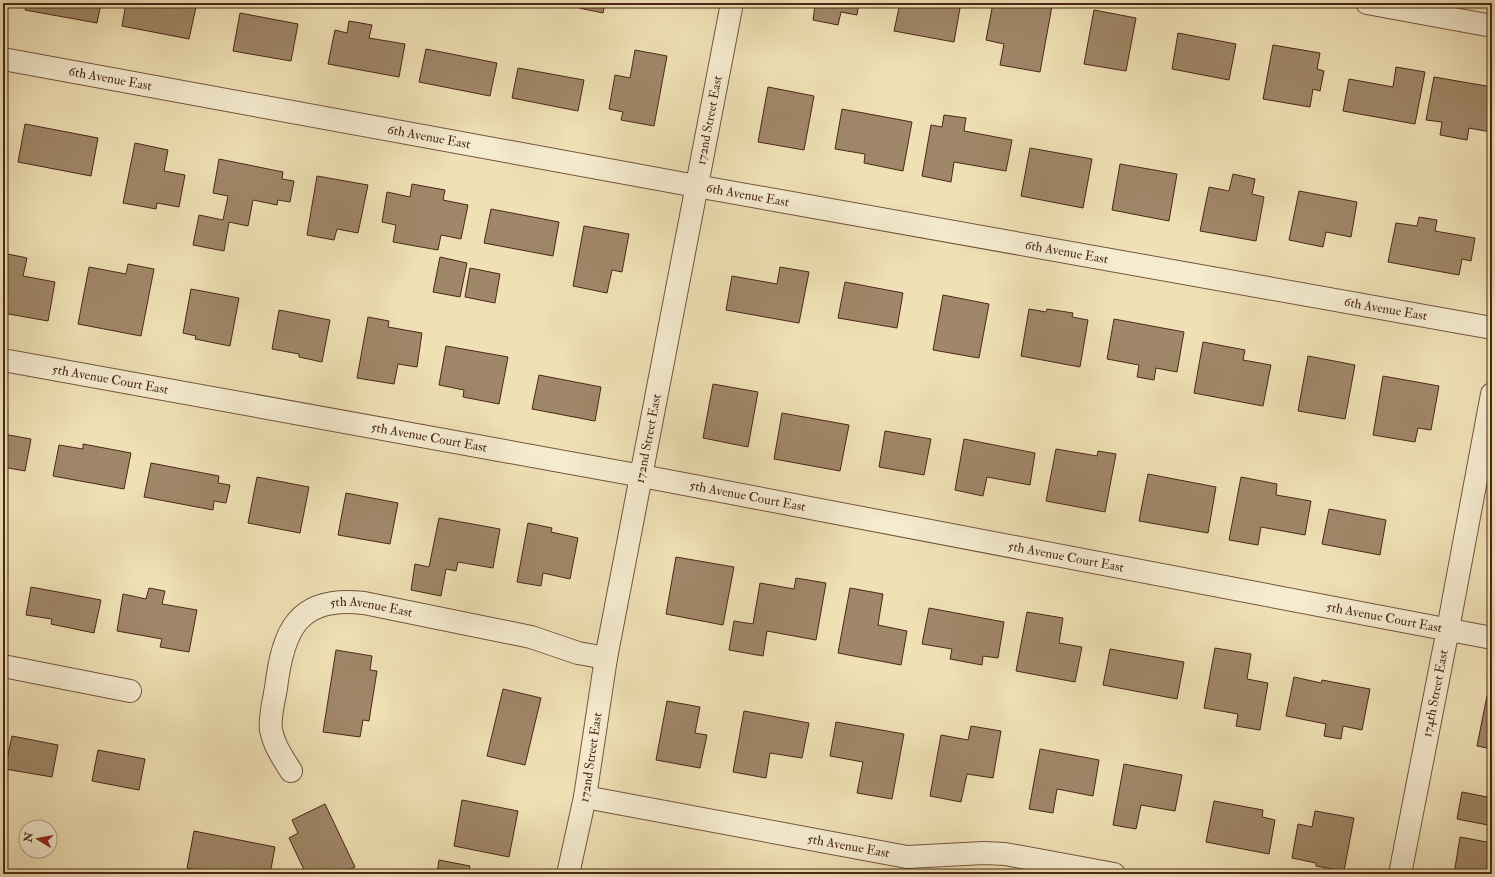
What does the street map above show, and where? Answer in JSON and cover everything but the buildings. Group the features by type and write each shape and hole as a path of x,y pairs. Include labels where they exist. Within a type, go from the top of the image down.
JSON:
{"street":[{"name":"172nd Street East","path":"568,874 585,797 606,658 732,3"},
{"path":"1367,3 1492,26"},
{"name":"6th Avenue East","path":"3,59 696,186 1492,328"},
{"name":"5th Avenue Court East","path":"3,360 642,476 1492,638"},
{"name":"174th Street East","path":"1400,874 1492,394"},
{"name":"5th Avenue East","path":"291,771 277,748 271,729 278,671 285,640 301,617 320,604 345,600 364,603 531,637 578,653 606,658"},
{"path":"3,666 130,691"},
{"name":"5th Avenue East","path":"585,797 907,857 984,853 1005,854 1114,874"}]}
